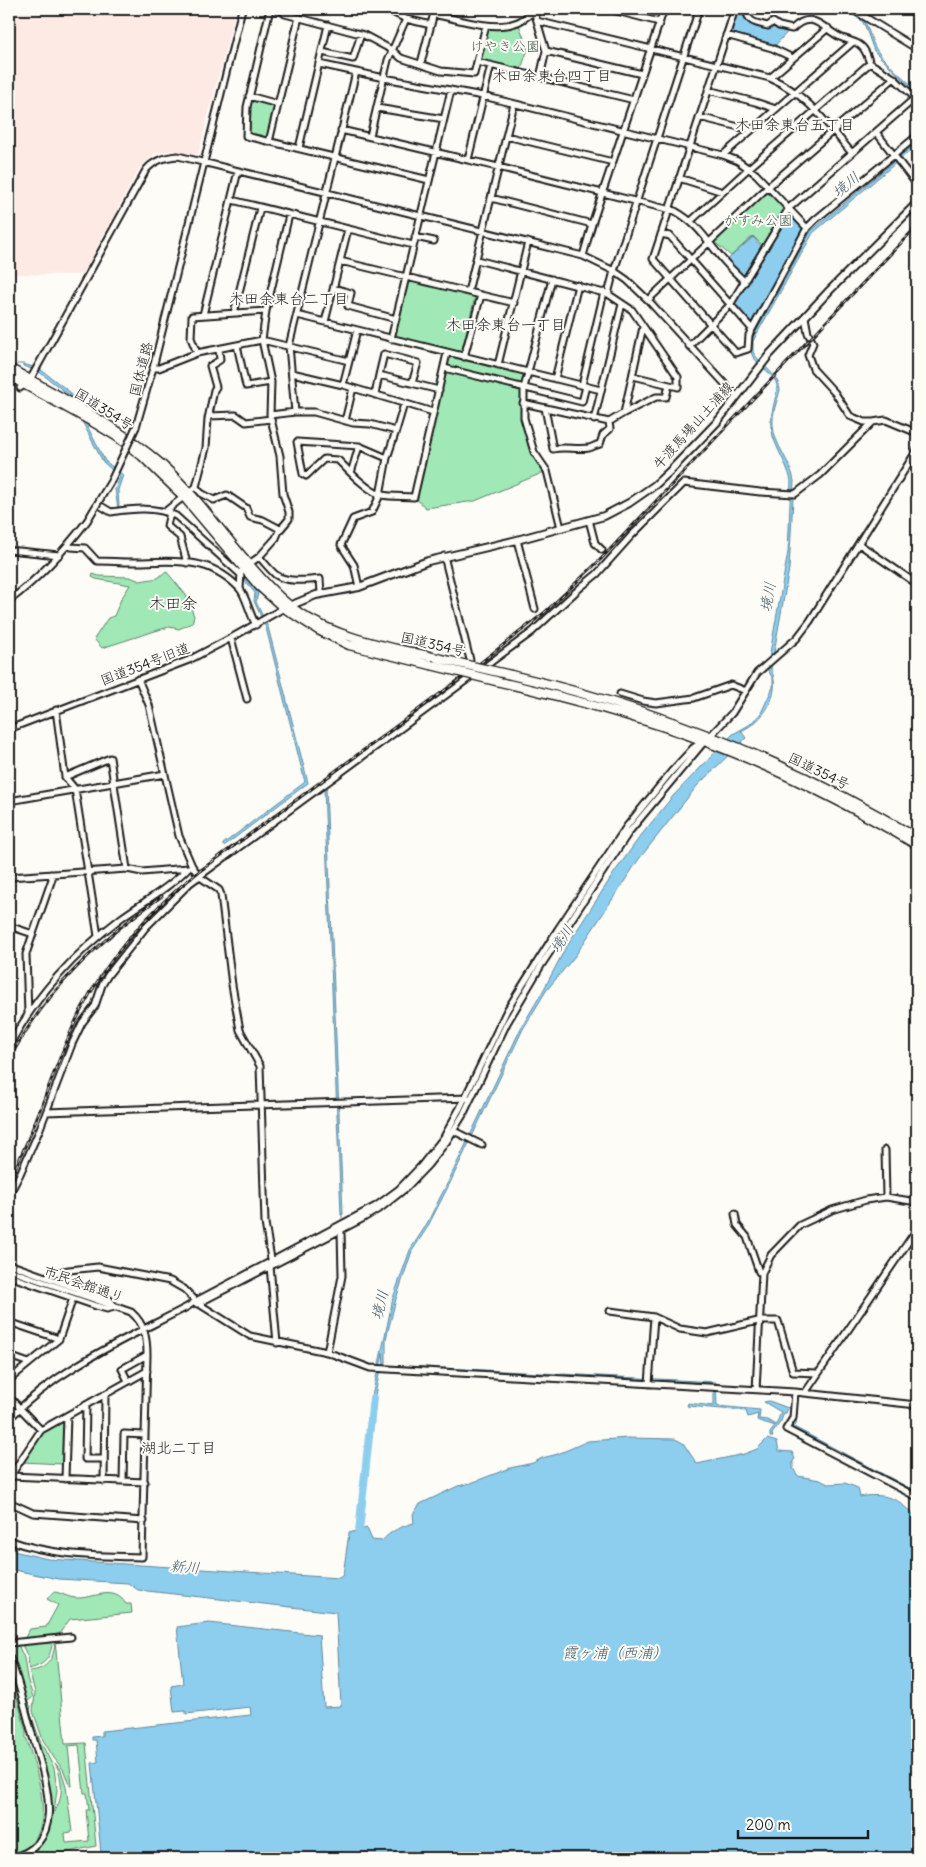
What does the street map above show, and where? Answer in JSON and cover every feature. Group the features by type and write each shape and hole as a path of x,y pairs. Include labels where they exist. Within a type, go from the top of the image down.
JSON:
{"highway":[{"name":"国道354号","path":"9,368 25,385"},
{"name":"国道354号","path":"9,376 25,385 82,408 120,431 163,466 259,586 318,630 349,645 611,710 717,742 856,803 917,838"},
{"name":"国道354号","path":"287,607 345,635 558,686 619,704 708,739"},
{"name":"国道354号","path":"737,750 846,804 917,845"}],"main road":[{"name":"牛渡馬場山土浦線","path":"287,607 321,594 359,587 412,566 444,556 517,540 612,513 655,486 707,432 770,354 830,290 917,203"}],"street":[{"name":"国体道路","path":"9,601 59,555 87,521 110,482 136,427 153,368 242,9"},
{"path":"270,9 249,96 246,136 429,180"},
{"path":"280,9 285,14 361,34 392,50 401,58 441,71 474,74 486,25"},
{"path":"386,9 406,19 431,25"},
{"path":"609,9 659,22"},
{"path":"583,256 664,9"},
{"path":"444,368 582,402 606,293 699,9"},
{"path":"735,9 652,259 736,353 748,350 747,339 807,228 917,136"},
{"path":"689,346 730,306 789,208 916,99 894,78 870,63 866,51 853,42 834,34 821,23 811,20 797,23 792,29 779,26 773,22 768,26 748,19 745,9"},
{"path":"852,9 917,49"},
{"path":"421,64 434,12 486,25 504,26 512,24 536,10 546,51 540,77"},
{"path":"269,142 299,17"},
{"path":"370,136 392,50 406,19"},
{"path":"538,21 770,78 796,92 852,153"},
{"path":"299,148 328,25"},
{"path":"770,78 828,28"},
{"path":"322,52 352,59 361,34"},
{"path":"726,36 772,48 793,58"},
{"path":"723,155 853,42"},
{"path":"546,51 642,74"},
{"path":"477,62 634,100"},
{"path":"691,221 870,63"},
{"path":"319,64 483,96 723,155 750,168 807,228"},
{"path":"468,160 491,65"},
{"path":"295,412 289,346 356,72"},
{"path":"648,300 769,186 894,78"},
{"path":"390,338 451,90"},
{"path":"708,90 776,109"},
{"path":"249,96 278,104"},
{"path":"468,292 514,104"},
{"path":"377,108 444,119"},
{"path":"699,117 751,130"},
{"path":"341,130 669,209 691,221 710,241 724,262 745,282"},
{"path":"876,132 917,185"},
{"path":"506,136 613,162"},
{"path":"25,385 149,166 162,158 178,156 583,256 614,271 627,280 648,300 736,396"},
{"path":"203,315 238,171"},
{"path":"679,178 723,192"},
{"path":"491,198 592,224"},
{"path":"232,200 413,245"},
{"path":"234,313 260,208"},
{"path":"240,589 245,569 276,538 280,529 289,519 289,512 283,494 280,456 270,417 271,382 262,340 266,311 289,215"},
{"path":"325,322 348,229"},
{"path":"661,234 670,236 752,329"},
{"path":"415,237 434,241"},
{"path":"498,365 528,242"},
{"path":"477,260 606,293 632,310 678,377 678,387 633,376"},
{"path":"340,261 514,303"},
{"path":"552,279 524,388 523,403 524,418 530,441 534,452 547,471 561,528"},
{"path":"555,379 578,285"},
{"path":"334,288 351,293 348,306 396,319"},
{"path":"464,357 481,295"},
{"path":"594,420 622,304"},
{"path":"197,353 191,338 192,316 266,311"},
{"path":"297,315 601,390"},
{"path":"805,317 808,333 813,343 808,356 813,369 835,392 850,416 864,422 886,420 917,433"},
{"path":"624,413 643,327"},
{"path":"343,385 356,330"},
{"path":"153,368 158,368 197,353 262,340 349,360"},
{"path":"237,345 246,386 271,382"},
{"path":"187,563 180,537 167,526 169,512 196,486 206,448 209,416 216,387 210,366 220,360 219,349"},
{"path":"388,458 359,446 297,442 303,474 306,476 324,459 338,460 372,492 380,495 414,497 448,353"},
{"path":"375,395 384,354 418,363 412,383"},
{"path":"292,373 343,385 433,412"},
{"path":"379,375 438,390"},
{"path":"523,403 608,422 656,397 666,397 669,385"},
{"path":"345,421 353,388"},
{"path":"359,587 354,566 341,545 353,518 372,512 380,495 388,458 404,404"},
{"path":"545,408 552,449 561,447 568,449 590,448 600,444 603,435 610,429 608,422"},
{"path":"209,416 236,415 246,422 295,412 314,412 345,421 370,424 396,432"},
{"path":"9,1195 46,1112 72,1044 82,1023 95,1006 102,985 126,950 190,883 532,632 611,558 684,483 792,494 820,475 873,422"},
{"path":"351,473 359,446"},
{"path":"9,1419 20,1407 74,1366 96,1353 341,1231 382,1207 406,1188 428,1165 454,1131 472,1098 507,1023 542,964 629,832 735,709 757,673 797,638 810,621 917,450"},
{"path":"196,486 201,493 211,500 227,495 246,508 250,517 263,520 280,529"},
{"path":"101,506 111,512 123,509 169,512 245,569"},
{"path":"589,520 596,543 602,550"},
{"path":"517,540 535,609"},
{"path":"859,544 917,584"},
{"path":"68,545 85,548 96,561 162,561 198,564 208,568 240,589 244,595 249,614 256,625"},
{"path":"9,550 59,555"},
{"path":"444,556 470,660"},
{"path":"259,557 277,575 284,578 301,580 320,579 321,594"},
{"name":"国道354号旧道","path":"9,729 189,660 287,607"},
{"path":"231,638 247,699"},
{"path":"138,679 149,705 179,836 190,867 200,877 214,886 221,895 229,968 240,1030 260,1066 265,1223 278,1343"},
{"path":"620,694 656,703 694,698 731,685 746,691"},
{"path":"56,710 65,777 76,789 98,936"},
{"path":"270,1265 376,1206 399,1189 421,1166 444,1137 507,1010 611,849 642,805 693,748 708,739"},
{"path":"65,777 110,758 127,869"},
{"path":"9,801 165,774"},
{"path":"9,877 127,869 142,872 190,867"},
{"path":"9,1047 12,1035 53,982 98,936 190,867"},
{"path":"28,1014 26,954 52,879 51,874"},
{"path":"9,926 33,934"},
{"path":"46,1112 472,1098"},
{"path":"454,1131 481,1144"},
{"path":"885,1150 886,1197"},
{"path":"756,1390 758,1321 762,1273 771,1255 800,1225 832,1210 866,1200 886,1197 917,1202"},
{"path":"735,1214 737,1225 747,1237 759,1272 762,1273"},
{"path":"805,1393 917,1229"},
{"path":"327,1352 342,1276 341,1231"},
{"path":"9,1264 110,1300 115,1307 107,1308 9,1276"},
{"path":"47,1277 50,1274 69,1270 98,1267 170,1281 184,1289 197,1302 250,1336 327,1352 370,1368 795,1392 917,1405"},
{"name":"市民会館通り","path":"9,1270 131,1312 144,1329"},
{"path":"9,1380 59,1339 73,1298"},
{"path":"610,1311 654,1317 680,1330 706,1333 758,1321 778,1321 793,1372 817,1374"},
{"path":"649,1384 654,1317"},
{"path":"9,1322 59,1339"},
{"path":"9,1540 40,1549 59,1552 142,1557 147,1355 147,1338 144,1329"},
{"path":"128,1381 122,1369 147,1355"},
{"path":"9,1356 29,1363"},
{"path":"10,1477 41,1430 146,1371"},
{"path":"795,1392 793,1418 786,1428 917,1497"},
{"path":"104,1481 105,1394"},
{"path":"9,1397 41,1430"},
{"path":"86,1404 85,1459 104,1459"},
{"path":"65,1479 67,1416"},
{"path":"123,1482 124,1434 146,1435"},
{"path":"10,1477 145,1482"},
{"path":"9,1502 33,1513 144,1520"},
{"path":"9,1643 71,1637"},
{"path":"9,1656 50,1804 47,1826 40,1842 25,1854 11,1858"}],"shaded area":[{"path":"9,9 236,9 198,155 174,151 156,153 140,167 82,275 9,274"}],"green space":[{"name":"けやき公園","path":"518,22 528,49 520,72 477,62 486,25"},
{"path":"249,96 278,104 269,142 246,136"},
{"name":"かすみ公園","path":"768,190 785,209 762,245 753,236 731,256 713,241"},
{"path":"410,279 474,295 462,349 458,351 398,337 395,332 407,282"},
{"path":"447,353 528,373 523,403 529,441 547,471 475,501 426,508 414,497"},
{"path":"166,571 186,595 194,616 192,623 179,629 169,627 102,648 94,639 108,618 114,616 121,599 130,585 96,579 92,577 93,574 99,576 130,577 140,581 158,578"},
{"path":"62,1420 64,1422 63,1464 22,1462 42,1431"},
{"path":"53,1592 76,1598 103,1594 115,1595 126,1604 131,1604 132,1613 70,1619 59,1634 26,1638 30,1629 46,1627 58,1605 47,1599"},
{"path":"53,1640 47,1659 40,1665 29,1669 28,1657 21,1643"},
{"path":"55,1640 65,1744 86,1743 96,1846 41,1858 31,1858 49,1826 52,1804 45,1773 9,1652 9,1644 19,1643 33,1697 27,1702 31,1706 30,1711 40,1741 54,1768 57,1790 54,1812 61,1795 60,1774 55,1763 61,1770 66,1786 72,1832 65,1833 66,1843 89,1841 86,1810 89,1810 87,1793 84,1793 79,1745 68,1746 72,1786 70,1786 63,1769 43,1740 33,1711 35,1692 29,1671 41,1668 49,1662 54,1652"},
{"path":"9,1668 38,1778 42,1810 41,1824 36,1837 27,1847 9,1853"}],"water":[{"path":"736,9 743,9 747,20 751,23 773,23 790,29 773,48 727,35"},
{"path":"844,9 852,10 863,19 878,52 917,90 917,93 874,51 862,21"},
{"path":"917,142 917,145 813,233 753,341 753,352 774,375 779,385 780,390 773,416 774,432 790,467 794,481 789,569 771,669 774,678 774,688 769,706 757,721 741,731 746,738 697,786 639,859 575,956 546,991 523,1029 450,1183 427,1228 412,1251 396,1299 386,1339 386,1365 716,1382 717,1406 760,1410 759,1419 767,1420 776,1425 781,1412 764,1402 769,1401 788,1408 786,1413 784,1413 772,1434 773,1437 770,1437 770,1433 775,1426 757,1420 758,1414 748,1417 746,1411 687,1406 688,1403 714,1406 714,1383 391,1367 384,1366 383,1353 373,1406 370,1406 393,1298 410,1250 425,1227 448,1182 521,1028 566,947 639,838 673,796 733,734 749,725 761,713 773,687 773,679 768,670 788,552 791,481 772,431 771,418 777,385 753,357 751,341 811,231"},
{"path":"789,209 806,228 751,328 731,305"},
{"path":"753,237 761,246 745,281 726,261"},
{"path":"23,364 40,369 70,392 105,461 123,475 118,490 119,507 167,507 179,514 243,573 242,576 258,593 256,602 268,627 308,783 224,846 223,844 305,782 266,628 254,601 255,593 241,577 167,509 118,509 115,489 120,477 103,462 68,394 38,371 23,366"},
{"path":"324,788 326,788 343,1214 341,1215"},
{"path":"795,1397 798,1397 796,1425 794,1427 917,1492 917,1494 791,1427 794,1425"},
{"name":"霞ヶ浦（西浦）","path":"628,1438 675,1439 683,1443 697,1464 744,1454 757,1449 767,1439 777,1442 779,1451 792,1452 795,1459 793,1461 793,1468 798,1476 820,1480 828,1484 845,1483 858,1488 860,1497 876,1495 892,1498 917,1516 917,1858 336,1858 324,1851 312,1854 309,1858 80,1858 101,1853 92,1763 98,1762 96,1740 92,1740 92,1737 102,1736 102,1731 251,1715 250,1707 186,1714 186,1711 174,1712 171,1686 183,1684 177,1627 209,1623 319,1635 324,1707 341,1706 336,1612 138,1590 128,1583 59,1579 9,1569 9,1550 48,1559 339,1578 343,1575 349,1533 367,1528 372,1540 382,1541 396,1529 414,1523 413,1514 420,1504 458,1486 510,1468 533,1463 588,1441"}],"waterway":[{"path":"17,364 23,364"},
{"path":"342,1213 342,1218"},
{"name":"境川","path":"358,1541 373,1398"}],"tunnel":[{"path":"602,550 609,556"}],"railway":[{"path":"9,1181 28,1140 61,1054 80,1012 103,972 146,919 197,873 456,682 544,613 600,560 917,226"},
{"path":"9,1060 40,1011 75,969 116,931 162,896"}],"district":[{"name":"木田余東台四丁目","path":"552,76"},
{"name":"木田余東台五丁目","path":"795,125"},
{"name":"木田余東台二丁目","path":"289,299"},
{"name":"木田余東台一丁目","path":"506,325"},
{"name":"木田余","path":"173,603"},
{"name":"湖北二丁目","path":"179,1448"}],"water label":[{"name":"新川","path":"185,1567"}]}
